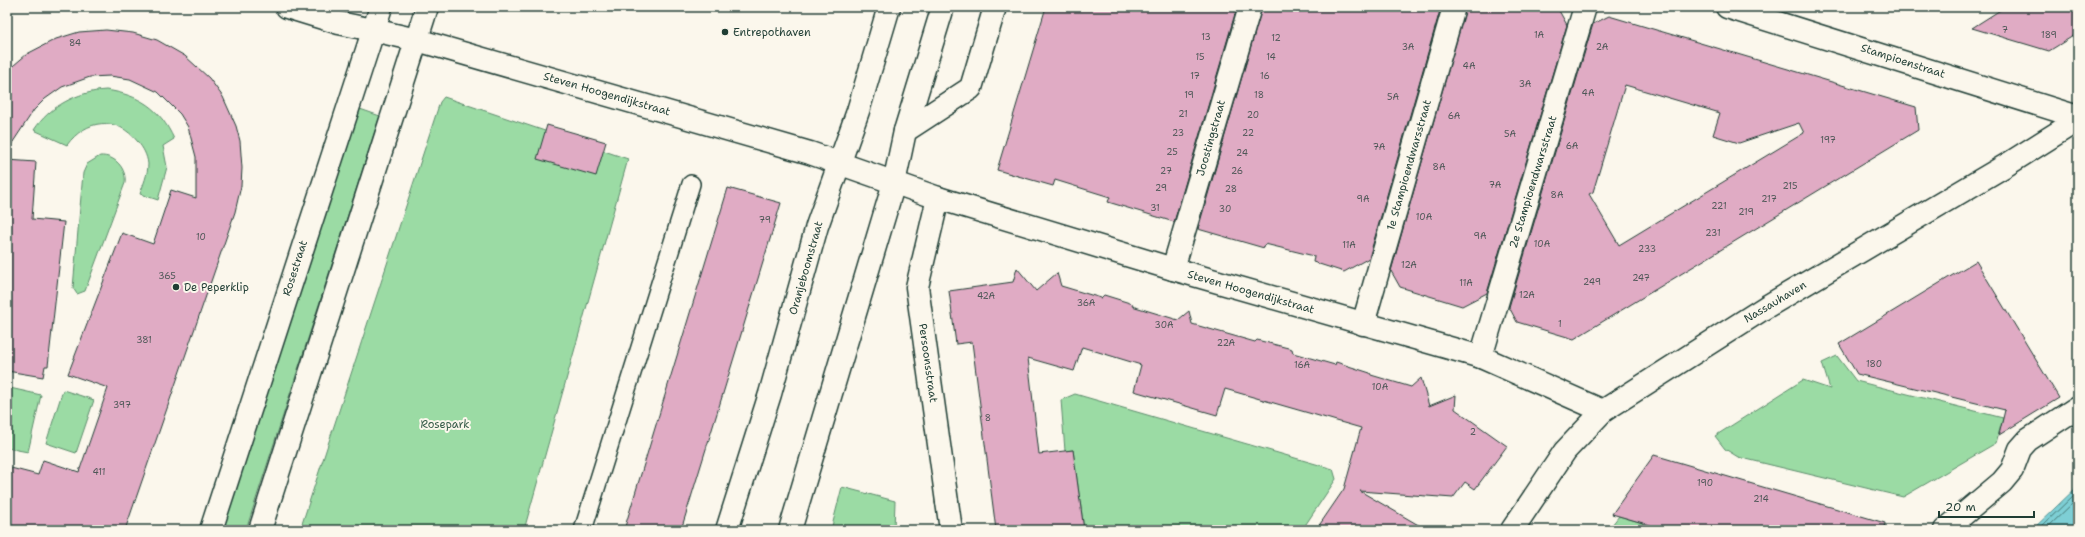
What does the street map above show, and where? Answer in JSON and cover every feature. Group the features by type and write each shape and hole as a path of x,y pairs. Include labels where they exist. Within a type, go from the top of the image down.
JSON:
{"street":[{"name":"Steven Hoogendijkstraat","path":"287,7 339,23 417,40 810,153 938,198 1173,269 1481,357 1603,411"},
{"name":"Rosestraat","path":"211,530 381,7"},
{"path":"260,530 427,7"},
{"name":"Oranjeboomstraat","path":"728,530 770,394 817,226 858,110 889,7"},
{"path":"790,530 894,183 905,130 943,7"},
{"path":"905,130 971,88 995,7"},
{"name":"Joostingstraat","path":"1173,269 1250,7"},
{"name":"1e Stampioendwarsstraat","path":"1363,324 1454,7"},
{"name":"2e Stampioendwarsstraat","path":"1481,357 1585,7"},
{"name":"Stampioenstraat","path":"1727,7 1758,11 2078,117"},
{"name":"Nassauhaven","path":"1512,530 1565,451 1603,411 1766,307 2008,164 2078,120"},
{"name":"Persoonsstraat","path":"938,198 917,287 951,530"},
{"path":"1945,530 2002,482 2012,470 2020,449 2028,440 2078,407"}],"lane":[{"path":"583,530 691,184"}],"green space":[{"path":"106,90 129,95 147,105 162,119 174,139 163,146 167,167 158,200 140,194 147,172 147,158 138,142 130,133 121,127 111,124 92,126 75,136 67,145 34,130 40,121 56,107 65,102 75,97 95,91"},
{"name":"Rosepark","path":"444,97 628,159 524,530 300,530 440,102"},
{"path":"360,109 380,116 246,530 222,530"},
{"path":"100,156 111,158 119,164 124,173 125,183 85,291 77,294 73,288 83,173 87,164"},
{"path":"1837,356 1856,381 2003,418 1996,443 1903,497 1738,457 1725,449 1715,436 1803,380 1830,389 1822,363"},
{"path":"10,388 41,395 28,452 7,448 7,401"},
{"path":"63,390 94,400 76,453 46,443"},
{"path":"1075,394 1333,469 1336,479 1302,530 1084,530 1073,450 1065,451 1061,400"},
{"path":"842,487 895,501 894,530 831,530"},
{"path":"1619,516 1643,523 1641,530 1608,530"}],"water":[{"path":"2078,486 2078,530 2032,530"}],"building":[{"path":"1046,7 1237,7 1174,222 1108,202 1110,197 1055,180 1053,186 997,170"},
{"path":"1262,7 1441,7 1369,258 1344,272 1313,262 1314,256 1265,244 1264,248 1198,229"},
{"path":"1466,7 1557,7 1567,25 1487,293 1462,306 1400,287 1391,271"},
{"path":"2005,7 2078,7 2078,33 2049,51 1972,28"},
{"path":"1609,16 1916,107 1918,130 1574,339 1517,322 1509,307 1593,24","holes":["1625,85 1720,113 1713,135 1739,143 1799,123 1804,133 1619,245 1589,194 1593,192"]},
{"name":"De Peperklip","path":"106,30 133,33 157,40 185,56 209,78 223,97 236,126 240,141 242,168 241,186 235,212 125,530 7,530 7,467 38,475 43,460 79,472 108,388 68,374 122,233 153,244 171,190 196,198 196,157 188,127 180,114 158,92 130,79 110,76 90,77 62,87 45,99 34,110 7,151 7,71 27,54 56,39 79,32"},
{"path":"547,125 606,142 596,176 537,159"},
{"path":"7,160 36,162 32,219 64,222 48,366 45,366 43,377 7,371"},
{"path":"728,188 781,203 681,530 624,530"},
{"path":"1976,261 2059,398 1999,435 2005,410 1857,374 1839,344"},
{"path":"1017,268 1036,291 1057,273 1061,286 1101,298 1104,295 1133,304 1132,306 1178,320 1189,311 1192,324 1255,342 1257,340 1292,349 1293,353 1335,365 1336,362 1370,373 1371,375 1411,387 1421,378 1429,406 1456,395 1455,409 1507,446 1475,489 1465,482 1453,498 1360,491 1427,530 1316,530 1344,489 1361,428 1225,389 1217,415 1134,391 1141,365 1082,347 1074,371 1028,358 1039,454 1073,450 1084,530 996,530 972,342 956,344 949,291 1013,282"},
{"path":"1654,455 1885,523 1884,530 1667,530 1612,514"}],"place":[{"name":"Entrepothaven","path":"725,32"},
{"name":"De Peperklip","path":"176,287"}]}
